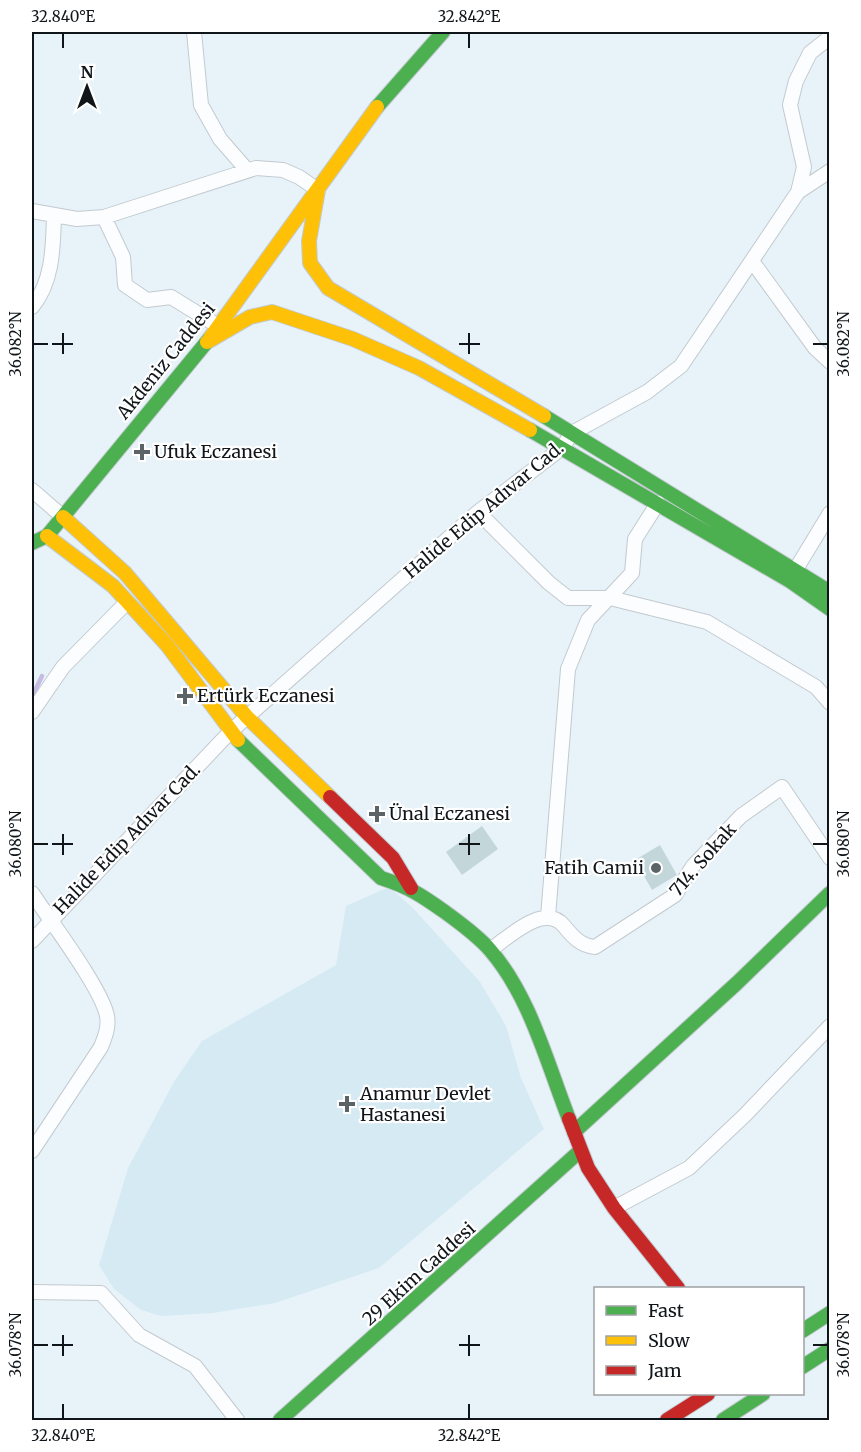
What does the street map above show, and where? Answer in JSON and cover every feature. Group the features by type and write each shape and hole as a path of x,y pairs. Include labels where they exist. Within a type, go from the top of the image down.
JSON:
{"main road":[{"name":"Akdeniz Caddesi","path":"32,543 47,536 207,342 368,118 443,32"},
{"path":"318,190 309,240 310,262 328,288 572,433 830,592"},
{"path":"207,342 250,317 272,312 353,339 419,368 561,448 790,581 830,609"},
{"path":"63,517 125,573 247,717 393,858 411,888"},
{"path":"47,536 113,586 167,645 231,732 381,878 411,888 471,932 490,950 504,969 527,1012 580,1151 614,1208 677,1287"},
{"path":"574,1132 737,983 830,893"},
{"name":"29 Ekim Caddesi","path":"280,1420 580,1151"},
{"path":"804,1330 830,1313"},
{"path":"804,1366 830,1349"},
{"path":"667,1420 706,1395"},
{"path":"723,1420 738,1416 762,1395"}],"street":[{"path":"194,32 201,105 220,139 247,170"},
{"name":"Halide Edip Adıvar Cad.","path":"32,941 231,732 478,512 561,448 572,433 647,392 681,366 798,192 804,167 790,105 796,81 810,53 830,37"},
{"path":"32,211 77,219 104,217 247,170 267,167 299,177 318,190"},
{"path":"798,192 830,171"},
{"path":"32,307 41,296 47,280 52,252 54,216"},
{"path":"104,217 123,256 125,285 147,300 171,297 218,326"},
{"path":"752,261 814,348 830,362"},
{"path":"32,490 63,517"},
{"path":"490,950 534,920 548,917 568,669 588,620 632,573 636,539 658,503"},
{"path":"478,512 549,584 568,598 610,598 707,622 816,687 830,703"},
{"path":"796,569 830,513"},
{"path":"32,712 63,667 128,602"},
{"name":"714. Sokak","path":"548,917 560,921 573,937 585,946 595,948 675,895 693,866 741,816 782,787 830,858"},
{"path":"32,893 93,986 107,1015 107,1031 101,1047 32,1151"},
{"path":"614,1208 688,1168 746,1115 830,1026"},
{"path":"32,1292 101,1293 139,1335 195,1366 237,1420"}],"shaded area":[{"name":"Anamur Devlet Hastanesi","path":"389,887 413,908 480,982 506,1026 521,1078 544,1129 379,1268 275,1303 213,1313 161,1316 141,1310 114,1289 99,1265 128,1168 175,1080 202,1041 336,965 346,906"}],"building":[{"path":"482,826 498,849 462,875 446,852"},
{"name":"Fatih Camii","path":"660,845 677,875 652,890 635,860"}],"waterway":[{"path":"32,697 42,676"}],"traffic: fast":[{"path":"377,107 443,32"},
{"path":"32,543 47,536 210,338"},
{"path":"544,416 830,592"},
{"path":"530,430 790,581 830,609"},
{"path":"238,740 381,878 407,888 429,901 469,930 490,950 504,968 527,1009 569,1119"},
{"path":"574,1132 737,983 830,893"},
{"path":"280,1420 580,1151"},
{"path":"804,1330 830,1313"},
{"path":"804,1366 830,1349"},
{"path":"723,1420 761,1395"}],"traffic: slow":[{"path":"210,338 377,107"},
{"path":"318,190 309,241 310,263 328,288 544,416"},
{"path":"207,342 250,317 272,312 353,339 419,368 530,430"},
{"path":"63,517 125,573 247,717 330,797"},
{"path":"47,536 113,586 167,645 238,740"}],"traffic: jam":[{"path":"330,797 393,858 411,888"},
{"path":"569,1119 588,1168 614,1208 677,1287"},
{"path":"667,1420 706,1395"}],"place":[{"name":"Ufuk Eczanesi","path":"142,452"},
{"name":"Ertürk Eczanesi","path":"185,696"},
{"name":"Ünal Eczanesi","path":"377,814"},
{"name":"Fatih Camii","path":"656,868"},
{"name":"Anamur Devlet Hastanesi","path":"347,1104"}]}
